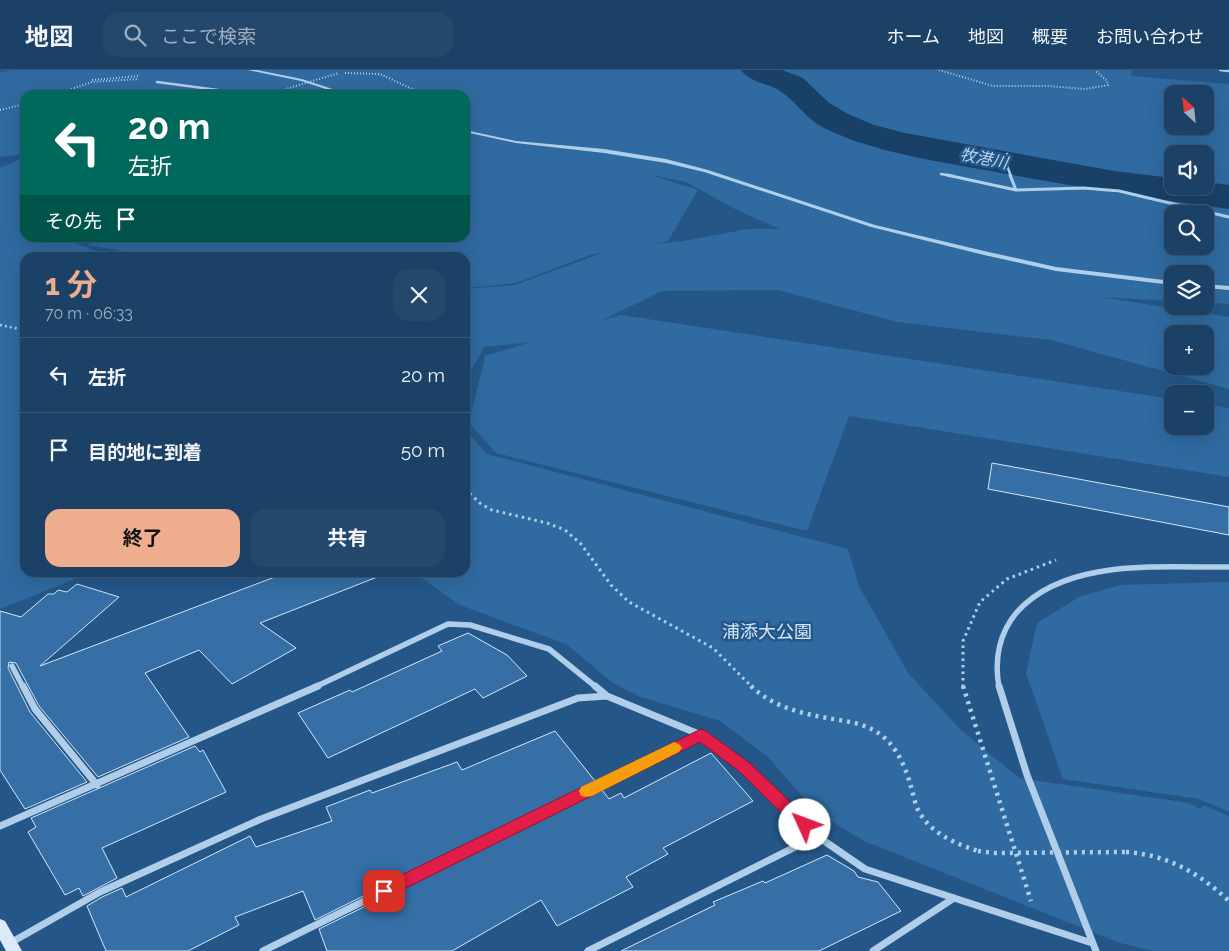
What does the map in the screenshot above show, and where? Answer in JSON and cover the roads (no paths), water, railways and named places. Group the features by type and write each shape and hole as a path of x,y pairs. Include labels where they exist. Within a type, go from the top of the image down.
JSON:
{"main road":[{"path":"0,926 12,947"}],"street":[{"path":"250,70 302,80 333,90"},
{"path":"1220,70 1229,71"},
{"path":"158,82 218,90"},
{"path":"470,132 516,142 604,151 666,161 706,171 873,226 984,253 1056,269 1164,282"},
{"path":"1007,154 1005,161 1016,190"},
{"path":"940,174 1016,190 1084,188 1119,191 1229,217"},
{"path":"1214,287 1229,288"},
{"path":"1096,951 1036,802 998,688 997,655 1005,628 1021,606 1040,592 1068,580 1096,573 1124,570 1229,567"},
{"path":"0,826 276,706 448,624 470,625 549,649 607,696 701,735 746,768 817,836 865,868 1092,942"},
{"path":"12,666 35,708 97,784"},
{"path":"12,947 100,892 261,819 578,698 607,696"},
{"path":"263,951 701,735"},
{"path":"588,951 817,836"},
{"path":"873,951 954,898"}],"waterway":[{"name":"牧港川","path":"756,70 792,85 817,109 834,120 862,132 928,149 1114,182 1229,197"}],"park label":[{"name":"浦添大公園","path":"767,632"}]}
